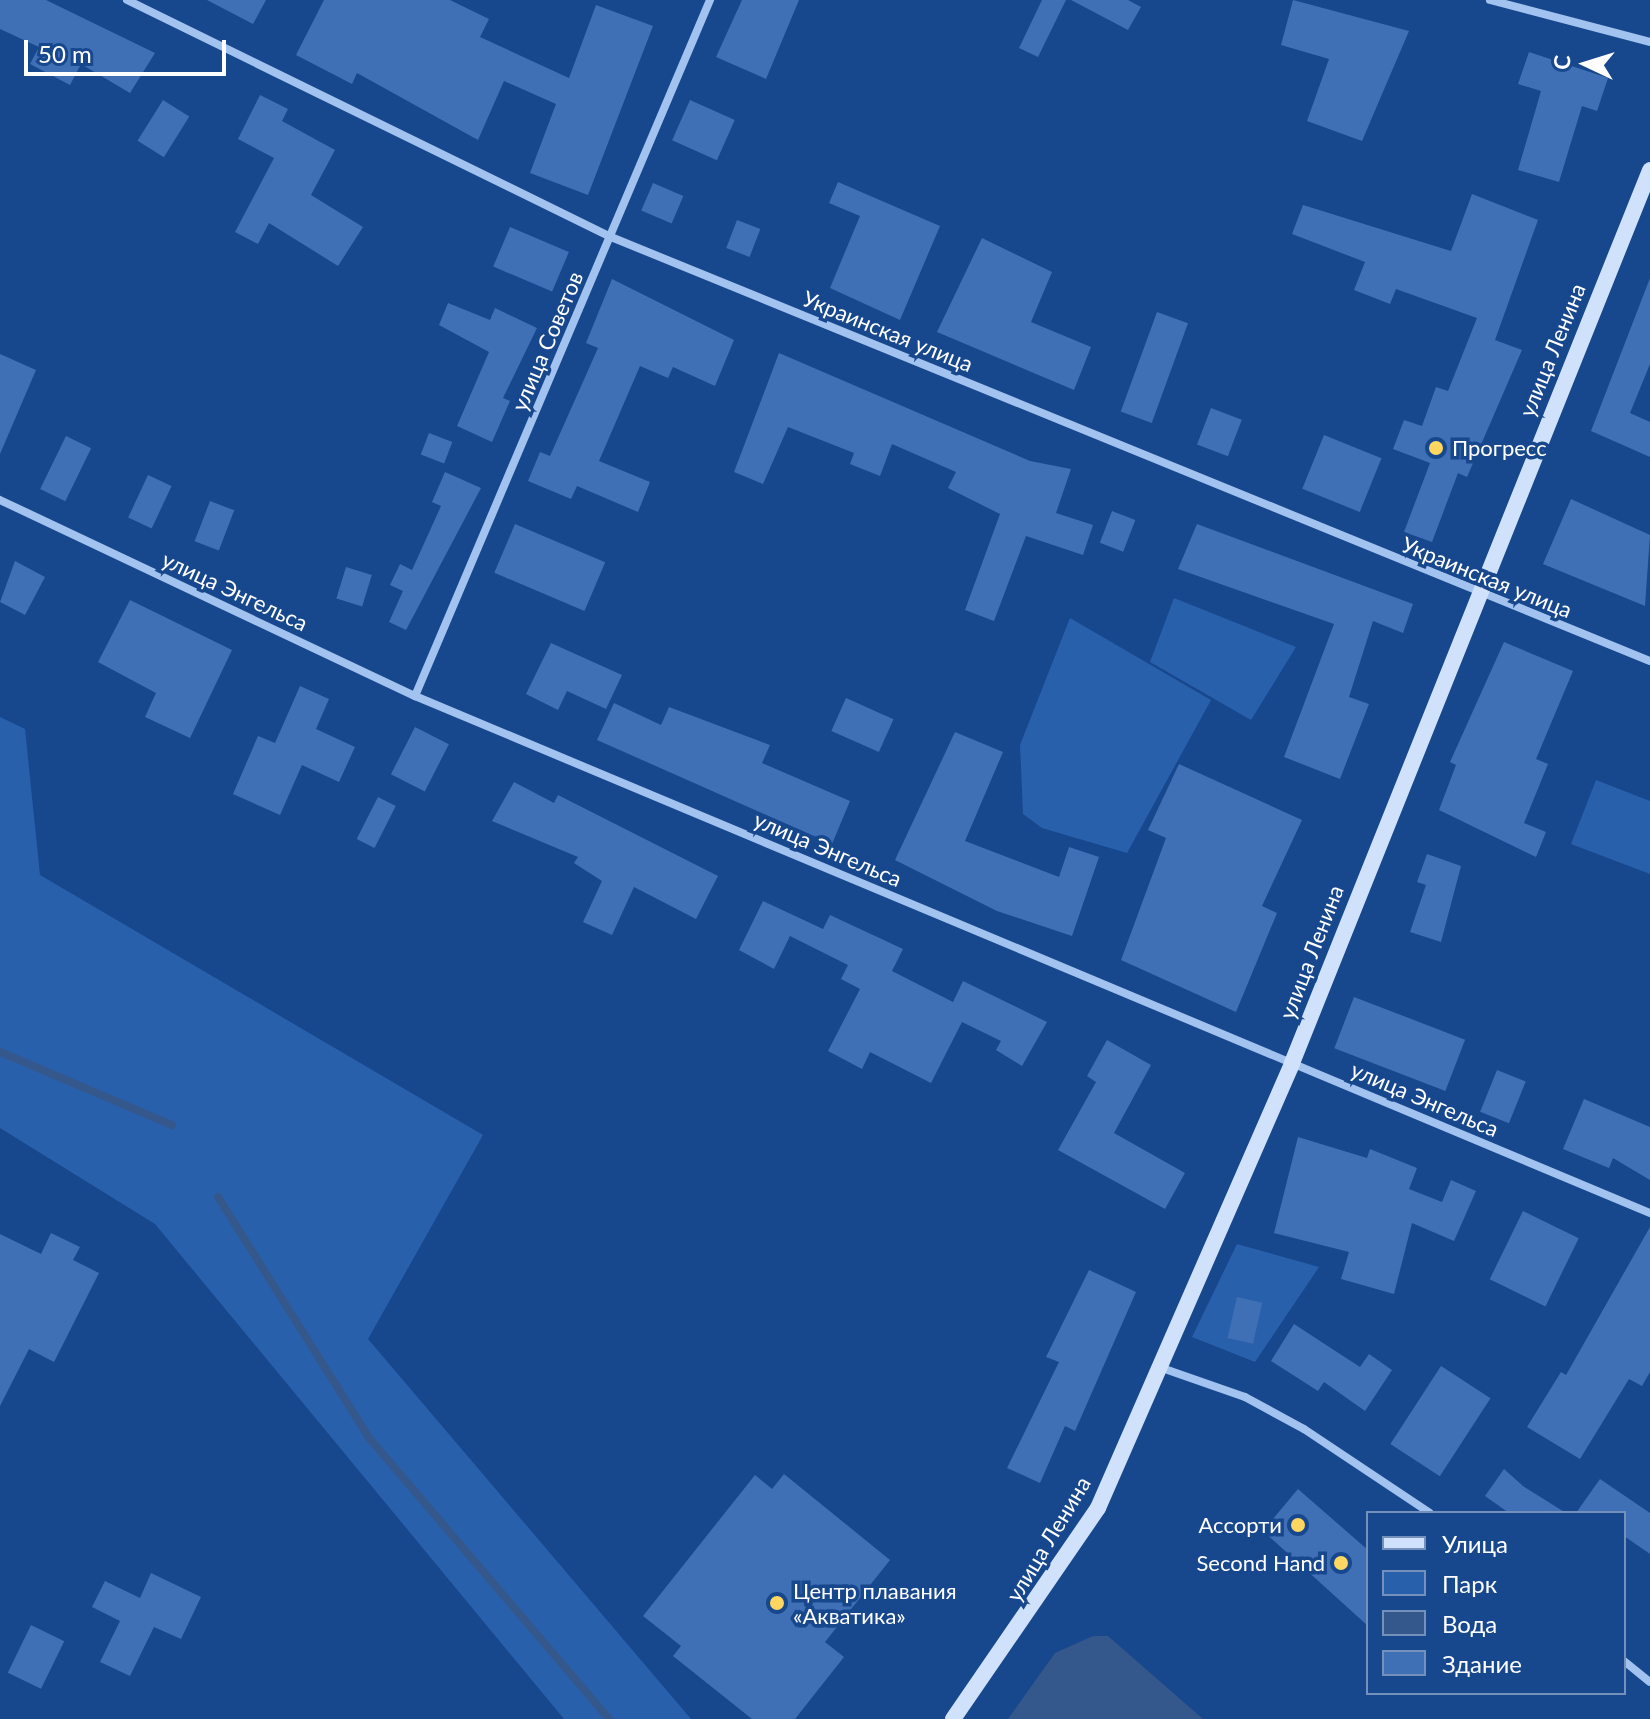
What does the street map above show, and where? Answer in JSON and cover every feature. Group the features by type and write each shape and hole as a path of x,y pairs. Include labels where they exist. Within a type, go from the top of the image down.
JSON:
{"street":[{"name":"Украинская улица","path":"127,0 611,237 1476,594 1650,661"},
{"name":"улица Советов","path":"415,696 710,0"},
{"path":"1490,0 1650,42"},
{"name":"улица Ленина","path":"953,1719 1098,1508 1292,1063 1476,594 1650,170"},
{"name":"улица Энгельса","path":"0,500 415,696 1650,1213"},
{"path":"1159,1367 1269,1410 1427,1511"},
{"path":"1626,1663 1650,1682"}],"green space":[{"path":"1174,598 1296,647 1251,720 1150,662"},
{"path":"1070,618 1211,700 1127,853 1042,828 1023,814 1020,745"},
{"path":"0,717 25,729 40,875 483,1135 368,1339 691,1719 564,1719 155,1224 0,1128"},
{"path":"1596,780 1650,801 1650,874 1571,844"},
{"path":"1237,1244 1319,1267 1255,1362 1192,1337"}],"water":[{"path":"1093,1636 1108,1636 1203,1719 1008,1719 1055,1653"}],"building":[{"path":"0,0 46,0 155,53 130,93 81,64 70,85 30,64 39,47 0,29"},
{"path":"207,0 266,0 253,24"},
{"path":"324,0 450,0 489,19 480,37 569,78 596,5 653,26 588,195 530,173 556,104 504,81 478,140 357,73 352,84 296,55"},
{"path":"742,0 799,0 766,79 716,57"},
{"path":"1042,0 1066,0 1038,57 1019,48"},
{"path":"1071,0 1128,0 1141,7 1128,30"},
{"path":"1293,0 1409,31 1362,141 1307,121 1329,59 1281,45"},
{"path":"1529,52 1608,78 1597,111 1582,106 1559,182 1518,170 1541,91 1518,84"},
{"path":"260,95 288,109 282,121 335,150 311,195 363,227 338,266 269,223 258,244 235,232 274,158 238,139"},
{"path":"163,100 189,116 164,157 138,141"},
{"path":"690,100 735,120 717,160 672,140"},
{"path":"838,182 940,226 900,320 830,288 860,216 829,203"},
{"path":"653,183 683,196 672,224 641,211"},
{"path":"1472,194 1538,220 1495,340 1522,350 1467,477 1458,473 1432,542 1404,532 1430,463 1393,449 1404,420 1422,426 1436,387 1448,391 1477,318 1396,289 1390,304 1354,290 1365,262 1292,234 1303,205 1451,251"},
{"path":"737,220 760,229 750,257 726,248"},
{"path":"510,227 569,252 552,292 493,267"},
{"path":"982,238 1052,272 1031,322 1091,347 1074,390 937,332"},
{"path":"1650,278 1650,364 1630,413 1650,422 1650,457 1591,431"},
{"path":"612,279 734,340 715,386 673,367 668,378 640,366 599,461 650,482 638,512 577,486 571,499 528,481 540,452 550,456 598,348 586,343"},
{"path":"448,303 490,320 495,308 537,328 503,398 510,401 492,442 457,426 489,352 439,325"},
{"path":"1157,312 1188,323 1152,423 1121,412"},
{"path":"779,353 1030,461 1071,469 1056,513 1093,525 1083,555 1026,536 994,621 965,610 1000,514 948,488 956,472 892,444 880,476 850,464 854,453 788,427 763,484 734,472"},
{"path":"0,354 36,370 0,454"},
{"path":"1211,408 1242,420 1228,456 1197,444"},
{"path":"429,433 452,442 444,463 421,454"},
{"path":"1324,435 1381,458 1360,512 1302,489"},
{"path":"66,436 91,448 65,501 40,489"},
{"path":"445,472 481,488 406,630 389,622 403,591 390,585 400,564 412,570 441,506 432,502"},
{"path":"148,475 172,486 152,529 128,518"},
{"path":"1571,499 1650,535 1645,606 1543,564"},
{"path":"210,501 234,510 219,550 195,541"},
{"path":"1112,511 1135,520 1123,552 1100,543"},
{"path":"515,524 605,562 585,611 494,573"},
{"path":"1197,524 1413,604 1403,633 1373,621 1349,697 1369,704 1340,779 1284,757 1334,624 1178,569"},
{"path":"15,561 45,577 25,615 0,602"},
{"path":"346,567 372,575 362,606 336,599"},
{"path":"130,600 232,650 190,738 145,717 156,693 98,662"},
{"path":"1504,642 1573,671 1536,759 1548,764 1524,823 1546,832 1536,857 1439,810 1456,765 1450,762"},
{"path":"551,643 622,675 606,709 567,691 558,710 526,694"},
{"path":"300,686 329,699 316,729 355,747 339,782 302,765 280,815 233,794 258,736 275,743"},
{"path":"846,698 894,719 879,752 831,731"},
{"path":"614,703 661,725 669,707 770,745 762,763 850,801 832,844 597,740"},
{"path":"415,727 449,744 425,791 391,774"},
{"path":"955,732 1003,752 965,841 1059,877 1069,847 1099,857 1072,936 997,911 895,860"},
{"path":"1179,764 1302,820 1262,906 1277,913 1236,1012 1121,960 1166,838 1148,830"},
{"path":"514,782 554,803 558,795 718,876 696,919 634,887 612,935 583,922 602,881 574,863 578,857 492,821"},
{"path":"378,797 396,806 374,848 357,839"},
{"path":"1427,854 1461,866 1441,942 1410,932 1426,885 1417,882"},
{"path":"763,901 823,929 830,915 903,949 892,971 953,1002 963,981 1047,1022 1022,1066 996,1050 1001,1041 962,1022 931,1083 870,1052 862,1069 828,1051 860,989 841,979 848,965 790,936 774,969 739,950"},
{"path":"1354,997 1465,1040 1445,1091 1334,1048"},
{"path":"1107,1040 1151,1065 1114,1133 1185,1173 1165,1209 1058,1150 1096,1082 1087,1076"},
{"path":"1497,1070 1526,1082 1509,1123 1480,1112"},
{"path":"1584,1099 1650,1127 1650,1180 1613,1158 1609,1168 1563,1149"},
{"path":"1298,1137 1367,1158 1370,1149 1417,1168 1409,1189 1442,1202 1451,1180 1476,1191 1454,1241 1412,1223 1394,1294 1341,1279 1349,1252 1274,1233"},
{"path":"1523,1211 1579,1238 1545,1306 1490,1279"},
{"path":"1650,1227 1650,1372 1642,1386 1629,1379 1580,1459 1527,1427 1561,1372 1566,1375"},
{"path":"51,1233 80,1247 73,1260 99,1273 54,1362 29,1349 0,1406 0,1234 41,1254"},
{"path":"1089,1270 1136,1292 1075,1431 1065,1426 1040,1483 1007,1468 1059,1362 1046,1357"},
{"path":"1237,1297 1262,1303 1253,1344 1228,1338"},
{"path":"1294,1324 1360,1367 1369,1354 1392,1370 1365,1411 1324,1382 1318,1391 1271,1361"},
{"path":"1441,1366 1490,1398 1440,1476 1390,1444"},
{"path":"1504,1469 1523,1486 1563,1511 1506,1511 1485,1496"},
{"path":"784,1474 890,1560 825,1642 844,1657 795,1719 752,1719 673,1656 681,1646 643,1616 755,1475 772,1489"},
{"path":"1600,1479 1650,1513 1650,1554 1626,1537 1626,1511 1577,1511"},
{"path":"1298,1489 1366,1548 1366,1624 1263,1531"},
{"path":"151,1573 201,1597 181,1639 154,1627 130,1676 100,1662 120,1621 92,1607 105,1581 140,1598"},
{"path":"31,1625 64,1641 41,1689 8,1673"}],"waterway":[{"path":"0,1052 172,1125"},
{"path":"218,1197 370,1439 609,1719"}],"place":[{"name":"Прогресс","path":"1436,448"},
{"name":"Ассорти","path":"1298,1525"},
{"name":"Second Hand","path":"1341,1563"},
{"name":"Центр плавания «Акватика»","path":"777,1603"}]}
